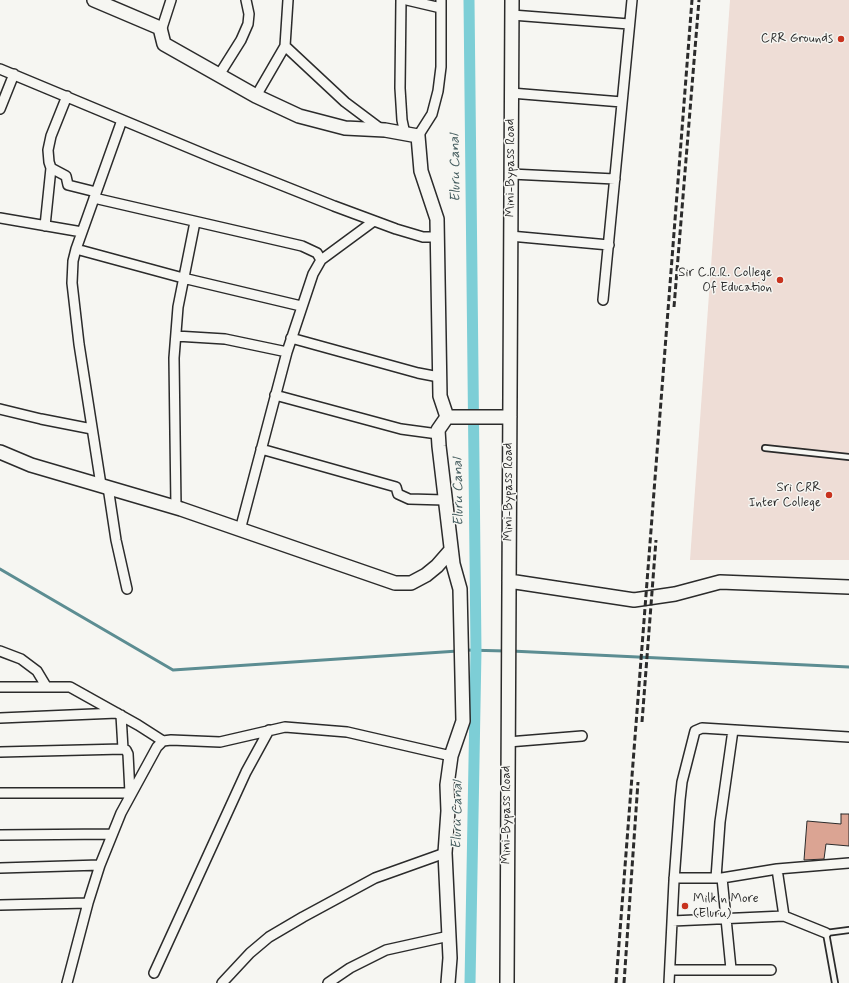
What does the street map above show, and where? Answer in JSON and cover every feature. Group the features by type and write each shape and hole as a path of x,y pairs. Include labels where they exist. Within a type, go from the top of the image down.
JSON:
{"street":[{"path":"94,0 160,28 164,44 256,96 299,116 345,128 381,130 418,136"},
{"path":"161,31 171,0"},
{"path":"219,75 248,24 249,14 246,0"},
{"path":"256,96 285,46 288,0"},
{"path":"401,0 400,88 402,120 405,134"},
{"path":"407,0 441,4 441,67 438,91 432,114 418,136 418,152 420,171 437,219 439,377 440,396 447,417"},
{"name":"Mini-Bypass Road","path":"507,983 512,0"},
{"path":"603,300 632,0"},
{"path":"512,16 629,24"},
{"path":"285,46 346,102 381,130"},
{"path":"0,69 216,160 374,221 423,237 437,237"},
{"path":"0,110 14,74"},
{"path":"511,93 622,102"},
{"path":"45,226 51,168 48,150 51,136 66,96"},
{"path":"122,120 76,249 73,261 72,283 79,344 92,429 127,589"},
{"path":"51,168 66,176 68,185 95,195 195,222 302,246 317,253 321,260"},
{"path":"511,174 615,179"},
{"path":"0,218 82,232"},
{"path":"240,530 287,352 301,306 321,260 374,221"},
{"path":"176,507 174,358 178,308 195,222"},
{"path":"510,236 609,245"},
{"path":"76,249 183,278 301,306"},
{"path":"176,336 225,339 287,352"},
{"path":"291,338 418,373 439,377"},
{"path":"276,395 401,429 438,434"},
{"path":"0,409 92,429"},
{"path":"447,417 510,417"},
{"path":"447,417 438,430 438,434 451,550 455,576 460,589 463,721 451,756 448,785 445,853 449,936 448,983"},
{"path":"261,449 396,487 398,494 409,499 445,500"},
{"path":"0,452 31,465 176,507 394,583 411,583 426,575 437,566 451,550"},
{"path":"509,583 634,600 675,594 720,582 849,587"},
{"path":"0,651 21,659 37,671 46,686"},
{"path":"0,687 70,687 119,714 163,741"},
{"path":"0,718 119,714"},
{"path":"119,714 123,749"},
{"path":"68,983 88,903 112,834 130,794 157,747 163,741 220,742 285,727 347,732 451,756"},
{"path":"669,983 674,878 682,782 695,731 702,728 849,737"},
{"path":"154,973 246,772 269,730"},
{"path":"731,969 726,920 719,878 722,807 733,730"},
{"path":"508,742 582,736"},
{"path":"0,752 123,749 126,750 128,754 130,794"},
{"path":"0,792 130,794"},
{"path":"0,836 112,834"},
{"path":"222,983 250,953 269,937 303,916 375,878 445,853"},
{"path":"674,878 719,878 777,870 849,863"},
{"path":"0,868 100,865"},
{"path":"777,870 784,916"},
{"path":"0,905 88,903"},
{"path":"672,921 726,920 784,916 826,934"},
{"path":"328,983 350,968 386,950 449,936"},
{"path":"670,970 770,970"}],"lane":[{"path":"765,448 849,457"},
{"path":"835,983 826,934 849,930"}],"shaded area":[{"name":"Sir C.R.R. College Of Education","path":"730,0 849,0 849,560 690,560"}],"building":[{"path":"841,814 849,814 849,846 826,844 824,859 804,860 807,821 841,824"}],"waterway":[{"name":"Eluru Canal","path":"469,0 476,650 470,983"},
{"path":"0,569 173,670 458,651"},
{"path":"465,650 506,651"},
{"path":"511,651 849,667"}],"railway":[{"path":"616,983 692,0"},
{"path":"674,307 699,0"},
{"path":"642,722 656,540"},
{"path":"624,983 638,782"}],"place":[{"name":"CRR Grounds","path":"841,39"},
{"name":"Sir C.R.R. College Of Education","path":"780,280"},
{"name":"Sri CRR Inter College","path":"829,495"},
{"name":"Milk n More (Eluru)","path":"685,906"}]}
